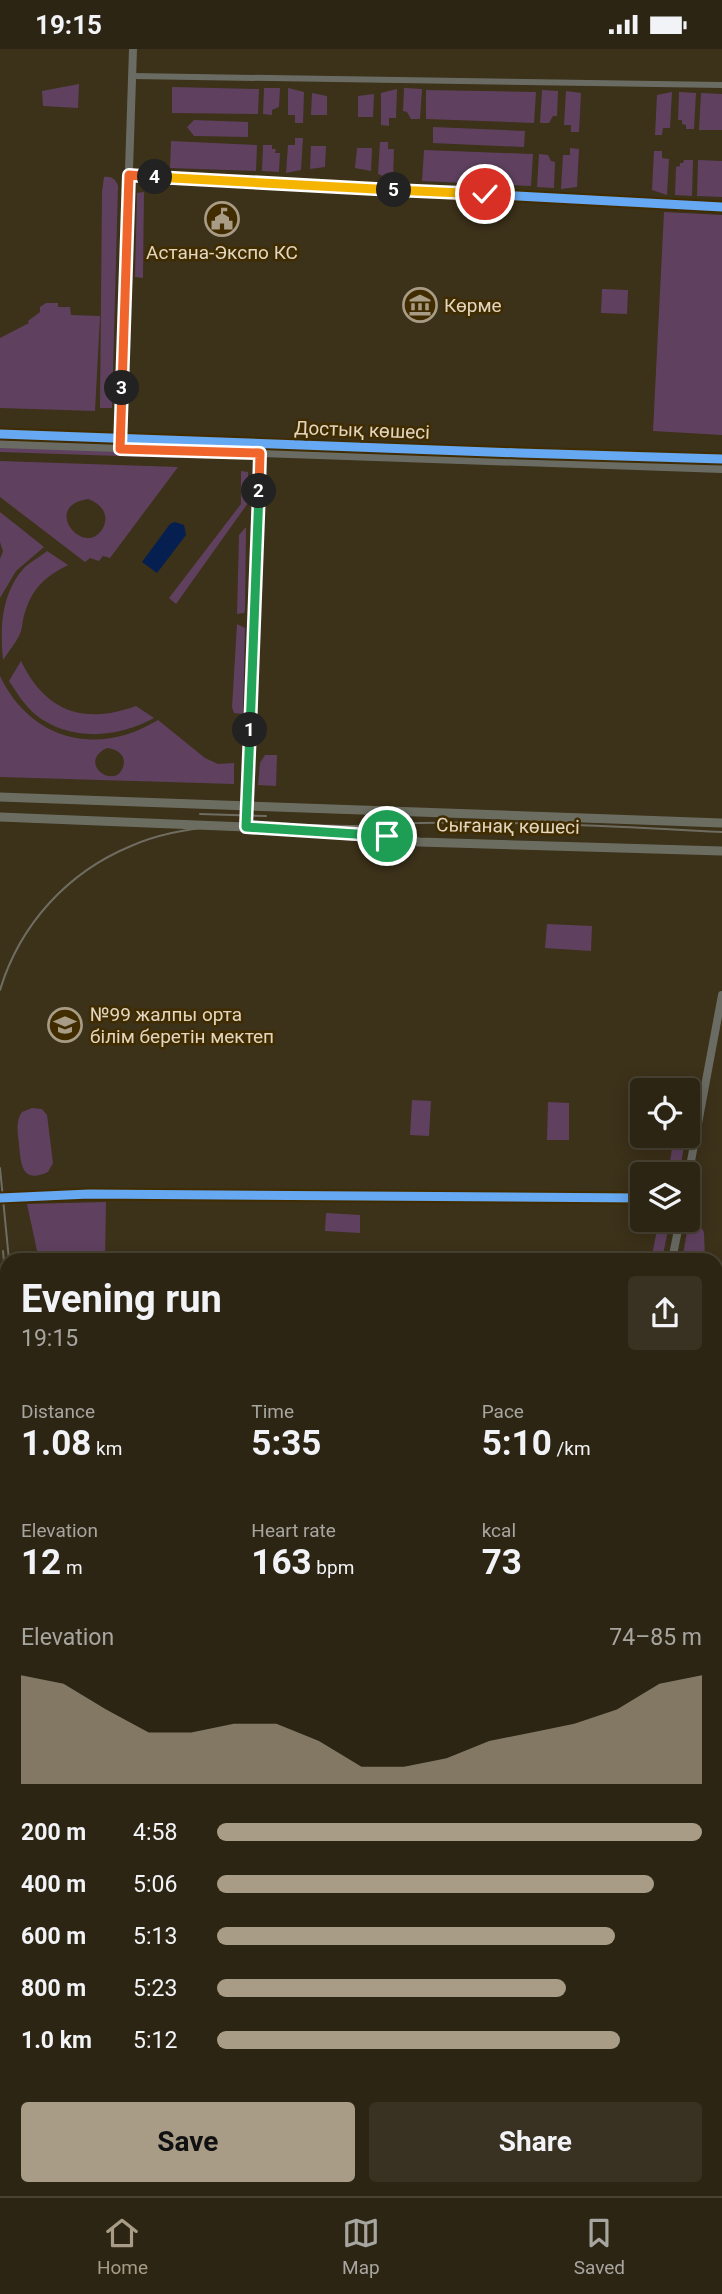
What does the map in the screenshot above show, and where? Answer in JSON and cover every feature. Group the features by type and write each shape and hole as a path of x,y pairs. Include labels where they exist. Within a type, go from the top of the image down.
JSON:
{"main road":[{"name":"Сығанақ көшесі","path":"0,797 722,823"},
{"name":"Сығанақ көшесі","path":"0,817 246,827 387,836 419,842 722,851"}],"street":[{"path":"120,449 133,49"},
{"path":"132,76 722,85"},
{"path":"129,175 722,207"},
{"name":"Достық көшесі","path":"0,434 722,459"},
{"name":"Достық көшесі","path":"0,444 722,469"},
{"path":"246,827 260,453"},
{"path":"691,1162 722,995"},
{"path":"0,1198 89,1194 630,1198"},
{"path":"673,1253 678,1232"}],"shaded area":[{"path":"79,84 78,108 43,106 42,91"},
{"path":"172,87 259,89 258,114 172,113"},
{"path":"264,88 280,88 279,107 272,110 272,115 263,114"},
{"path":"288,88 304,92 303,123 295,123 295,115 288,115"},
{"path":"404,88 422,89 420,119 411,119 407,112 403,111"},
{"path":"397,89 396,118 389,118 389,126 381,125 381,93"},
{"path":"426,90 536,92 534,123 426,119"},
{"path":"542,90 558,91 557,116 553,116 549,123 540,123"},
{"path":"566,91 581,93 579,132 571,132 571,125 564,125"},
{"path":"672,92 670,128 663,128 662,135 655,135 657,95"},
{"path":"679,92 696,93 694,129 686,129 682,120 678,120"},
{"path":"312,93 327,96 327,115 311,115"},
{"path":"701,93 722,94 722,130 699,130"},
{"path":"374,94 373,117 358,117 358,96"},
{"path":"194,120 248,122 248,137 194,136 187,127"},
{"path":"433,127 525,131 524,147 433,143"},
{"path":"295,138 303,138 301,170 286,173 288,145 295,145"},
{"path":"171,141 257,145 256,171 170,168"},
{"path":"380,142 388,142 388,149 394,149 393,180 378,174"},
{"path":"263,145 272,145 272,149 276,149 275,153 280,153 279,172 262,171"},
{"path":"311,146 326,146 325,167 310,169"},
{"path":"357,148 372,148 371,171 355,168"},
{"path":"570,148 579,149 577,187 561,189 563,155 570,155"},
{"path":"424,150 533,154 531,186 422,181"},
{"path":"654,151 662,151 662,158 669,159 667,195 652,190"},
{"path":"539,154 548,155 551,161 555,162 554,188 537,187"},
{"path":"684,160 693,160 692,196 675,195 676,167"},
{"path":"698,160 722,161 722,197 697,196"},
{"path":"104,177 113,179 118,186 112,408 100,408"},
{"path":"144,192 143,278 135,277 137,193"},
{"path":"664,212 722,215 722,435 653,431"},
{"path":"602,289 628,290 627,314 601,313"},
{"path":"46,303 70,307 71,315 100,316 95,411 0,408 0,338 29,323"},
{"path":"0,447 184,454 179,458 0,452"},
{"path":"0,461 178,467 110,558 103,556 99,561 90,558 85,562 0,497","holes":["88,499 103,510 105,523 95,536 86,538 71,528 67,520 68,511 74,504"]},
{"path":"241,471 248,472 248,503 176,604 169,598 241,504"},
{"path":"0,512 44,547 16,571 0,598 0,559 3,551 0,542"},
{"path":"246,527 245,610 244,613 237,614 239,535"},
{"path":"47,551 68,565 44,580 33,593 20,634 3,660 2,624 6,600 24,568"},
{"path":"237,624 245,628 243,714 234,713 232,707"},
{"path":"21,661 42,692 54,703 68,710 99,714 136,706 154,718 125,730 94,734 64,730 49,724 28,708 9,681"},
{"path":"0,676 13,698 29,715 48,728 68,736 112,738 158,720 205,758 218,764 234,763 234,784 0,777","holes":["107,748 118,751 124,759 119,774 113,776 100,772 95,761 98,754"]},
{"path":"265,755 277,755 276,786 258,785 260,763"},
{"path":"547,924 592,926 591,951 545,948"},
{"path":"412,1100 431,1101 429,1136 410,1135"},
{"path":"548,1102 569,1103 569,1140 547,1140"},
{"path":"32,1108 42,1109 47,1115 53,1163 48,1172 33,1176 24,1171 22,1165 18,1128 22,1112"},
{"path":"672,1148 684,1148 681,1162 670,1162"},
{"path":"106,1202 105,1253 38,1253 27,1204"},
{"path":"326,1213 360,1215 360,1233 325,1231"},
{"path":"700,1226 704,1232 705,1253 683,1253 687,1232 700,1232"},
{"path":"657,1232 668,1232 663,1253 652,1253"}],"water":[{"path":"175,522 184,525 186,535 157,573 142,562 170,524"}],"tram line":[{"path":"200,814 266,816"},
{"path":"0,990 20,943 49,903 67,886 87,870 131,846 183,831 240,825 458,823 722,832"},
{"path":"0,1168 8,1253"}],"cycle path":[{"path":"129,175 722,207"},
{"path":"0,434 722,459"},
{"path":"0,1198 89,1194 630,1198"}],"place":[{"name":"Астана-Экспо КС","path":"222,219"},
{"name":"Көрме","path":"420,305"},
{"name":"№99 жалпы орта білім беретін мектеп","path":"65,1025"}],"route":[{"path":"387,836 246,827 260,453 120,449 129,175 485,194"}]}
